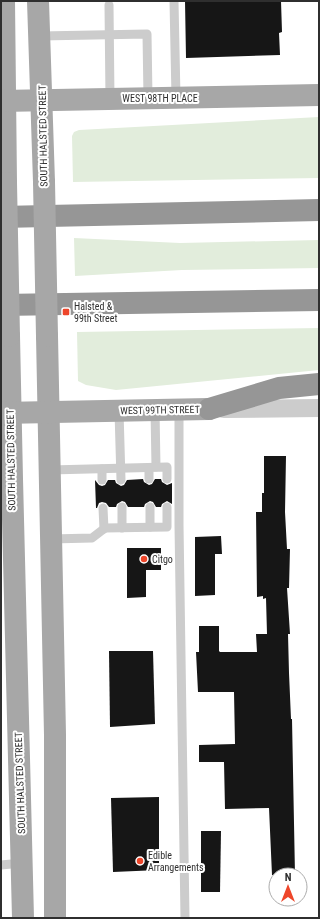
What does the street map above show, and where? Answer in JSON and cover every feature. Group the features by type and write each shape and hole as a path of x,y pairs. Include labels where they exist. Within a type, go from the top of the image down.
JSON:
{"highway":[{"path":"1,217 319,210"},
{"path":"1,305 319,300"},
{"path":"209,409 278,388 319,384"}],"main road":[{"name":"SOUTH HALSTED STREET","path":"4,1 3,101 9,336 6,413 6,479 11,569 11,864 23,918"},
{"name":"SOUTH HALSTED STREET","path":"38,1 44,182 55,735 55,918"},
{"name":"WEST 98TH PLACE","path":"3,101 319,95"},
{"name":"WEST 99TH STREET","path":"6,413 209,409"}],"street":[{"name":"WEST 99TH STREET","path":"209,409 319,408"}],"lane":[{"path":"174,1 176,98"},
{"path":"109,5 110,99"},
{"path":"40,36 146,34 148,98"},
{"path":"149,479 153,468 155,410"},
{"path":"179,410 179,525 186,918"},
{"path":"119,411 121,480"},
{"path":"50,470 166,467 167,479"},
{"path":"102,469 102,480"},
{"path":"122,507 122,528"},
{"path":"150,507 150,528"},
{"path":"51,539 92,538 104,529 167,527 167,507"},
{"path":"103,508 104,529"}],"green space":[{"path":"319,117 319,178 73,182 72,136 74,132 79,130"},
{"path":"74,238 180,243 319,240 319,268 182,270 75,276"},
{"path":"319,328 319,370 116,390 86,385 78,381 77,332"}],"building":[{"path":"185,1 281,1 282,32 279,33 280,55 186,58"},
{"path":"264,456 286,456 285,512 287,549 290,549 289,588 287,588 290,634 288,634 292,719 295,867 272,867 269,808 225,809 224,762 199,762 199,745 235,744 234,692 198,692 196,652 199,652 199,626 219,626 220,652 257,652 256,634 267,634 266,598 263,599 263,596 257,597 256,512 262,512 262,493 264,493"},
{"path":"143,479 144,482 149,485 152,484 155,479 161,479 162,482 167,485 172,483 172,504 167,501 162,504 161,507 156,507 153,502 150,501 145,504 144,507 128,507 125,502 122,501 117,504 116,507 109,507 106,503 102,502 99,503 96,508 95,480 102,486 105,485 108,480 115,480 116,483 121,486 124,485 127,480"},
{"path":"221,536 222,554 215,554 215,595 195,596 195,537"},
{"path":"127,548 161,548 161,570 146,570 146,597 127,598"},
{"path":"109,651 153,651 155,724 110,727"},
{"path":"159,797 159,870 113,872 111,798"},
{"path":"201,831 221,831 220,892 201,892"}],"place":[{"name":"Halsted & 99th Street","path":"66,312"},
{"name":"Citgo","path":"144,559"},
{"name":"Edible Arrangements","path":"140,861"}]}
